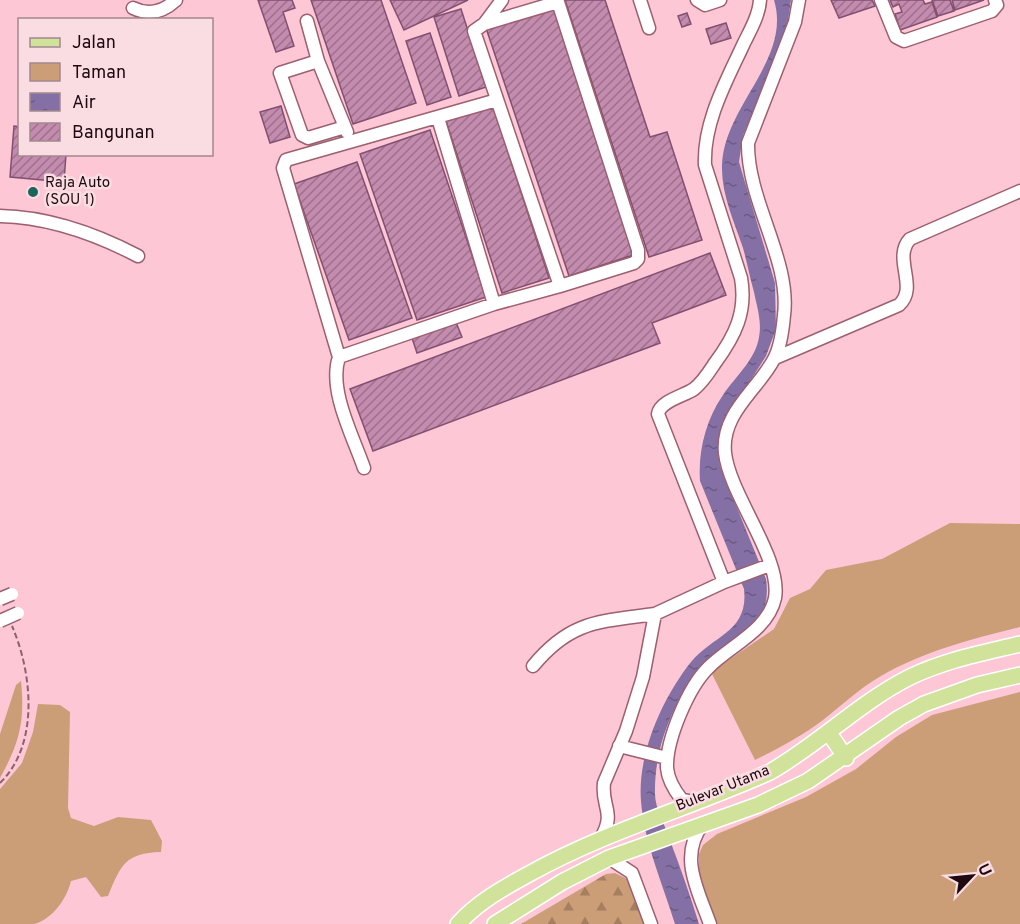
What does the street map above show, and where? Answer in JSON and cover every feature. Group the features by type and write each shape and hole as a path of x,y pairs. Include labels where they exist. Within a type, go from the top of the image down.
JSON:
{"main road":[{"name":"Bulevar Utama","path":"467,921 496,892 601,838 770,772 829,733 871,701 911,677 969,656 1020,644"},
{"name":"Bulevar Utama","path":"495,924 562,882 609,858 765,802 808,781 846,758 884,728 924,704 977,685 1020,675"},
{"path":"829,733 846,758"}],"street":[{"path":"133,8 146,12 159,11 176,0"},
{"path":"484,24 502,0"},
{"path":"640,0 649,27"},
{"path":"696,0 705,5 720,0"},
{"path":"724,582 658,414 661,407 697,386 729,344 742,312 744,297 741,278 705,165 704,151 721,92 755,21 760,0"},
{"path":"695,802 682,800 674,790 664,757 695,684 708,668 753,632 771,611 776,595 767,566 729,471 725,433 736,410 775,358 784,314 781,274 752,184 748,162 748,143 795,22 799,0"},
{"path":"881,0 896,37 903,41 992,11 997,4 995,0"},
{"path":"339,357 494,304 560,286 634,263 638,259 638,250 557,1 484,24 474,31 560,286"},
{"path":"307,21 318,61 351,141"},
{"path":"318,61 280,73 302,135 308,138 345,127"},
{"path":"364,468 335,386 335,369 339,357 283,168 286,160 290,158 497,100"},
{"path":"438,118 494,304"},
{"path":"775,358 899,305 906,299 908,291 903,254 910,239 1020,191"},
{"path":"0,216 48,221 85,231 138,256"},
{"path":"533,666 550,645 579,627 653,620 724,582 767,566"},
{"path":"601,838 609,814 603,791 604,783 643,677 653,620"},
{"path":"619,746 664,757"},
{"path":"704,823 694,836 689,853 691,870 710,924"},
{"path":"609,858 632,873 651,924"}],"path":[{"path":"0,783 19,752 27,728 25,668 9,617"}],"green space":[{"path":"950,523 1020,524 1020,627 949,647 897,667 866,686 807,731 755,760 711,672 774,629 790,598 810,589 826,570 882,559"},
{"path":"21,681 20,731 0,778 0,734 16,685"},
{"path":"1020,692 1020,924 717,924 699,875 699,854 703,845 717,834 806,797 856,769 896,737 932,715"},
{"path":"38,704 60,705 70,712 68,808 71,818 94,826 118,817 151,820 162,841 161,852 132,858 121,869 108,896 101,897 86,877 71,881 58,907 47,918 34,924 0,924 0,789 22,763 33,732"},
{"path":"615,873 629,880 646,924 521,924 606,874"}],"water":[{"path":"774,0 791,0 785,40 743,135 739,162 775,283 776,329 766,356 724,422 718,440 720,466 766,579 767,597 763,611 756,622 701,668 673,711 661,744 655,799 699,924 675,924 646,832 641,801 643,764 654,727 681,676 700,653 735,624 741,615 744,603 744,589 700,481 700,458 704,436 712,415 723,395 754,353 759,337 758,309 743,248 726,197 722,165 726,143 734,123 766,63 774,42 777,22"}],"building":[{"path":"258,0 292,0 295,8 283,12 294,46 276,52"},
{"path":"311,0 381,0 416,103 353,124"},
{"path":"390,0 468,0 404,30"},
{"path":"565,0 605,0 650,137 667,132 702,240 649,257"},
{"path":"831,0 872,0 875,6 839,18"},
{"path":"890,0 923,0 925,4 932,2 937,17 900,30 895,14 902,12 899,4 893,7"},
{"path":"932,0 950,0 954,11 938,16"},
{"path":"952,0 984,0 955,10"},
{"path":"553,6 636,254 569,276 486,28"},
{"path":"461,9 486,87 459,96 434,17"},
{"path":"687,13 691,24 682,27 678,16"},
{"path":"726,23 731,38 711,44 706,29"},
{"path":"430,33 451,97 427,105 406,41"},
{"path":"281,106 290,137 270,143 260,112"},
{"path":"493,106 549,278 502,293 446,121"},
{"path":"14,126 18,127 18,156 66,156 64,182 10,177"},
{"path":"430,130 486,297 417,320 360,154"},
{"path":"357,162 412,318 349,340 294,184"},
{"path":"710,253 726,295 652,323 660,343 373,451 350,389"},
{"path":"455,320 462,337 417,353 411,335"}],"place":[{"name":"Raja Auto (SOU 1)","path":"33,192"}]}
